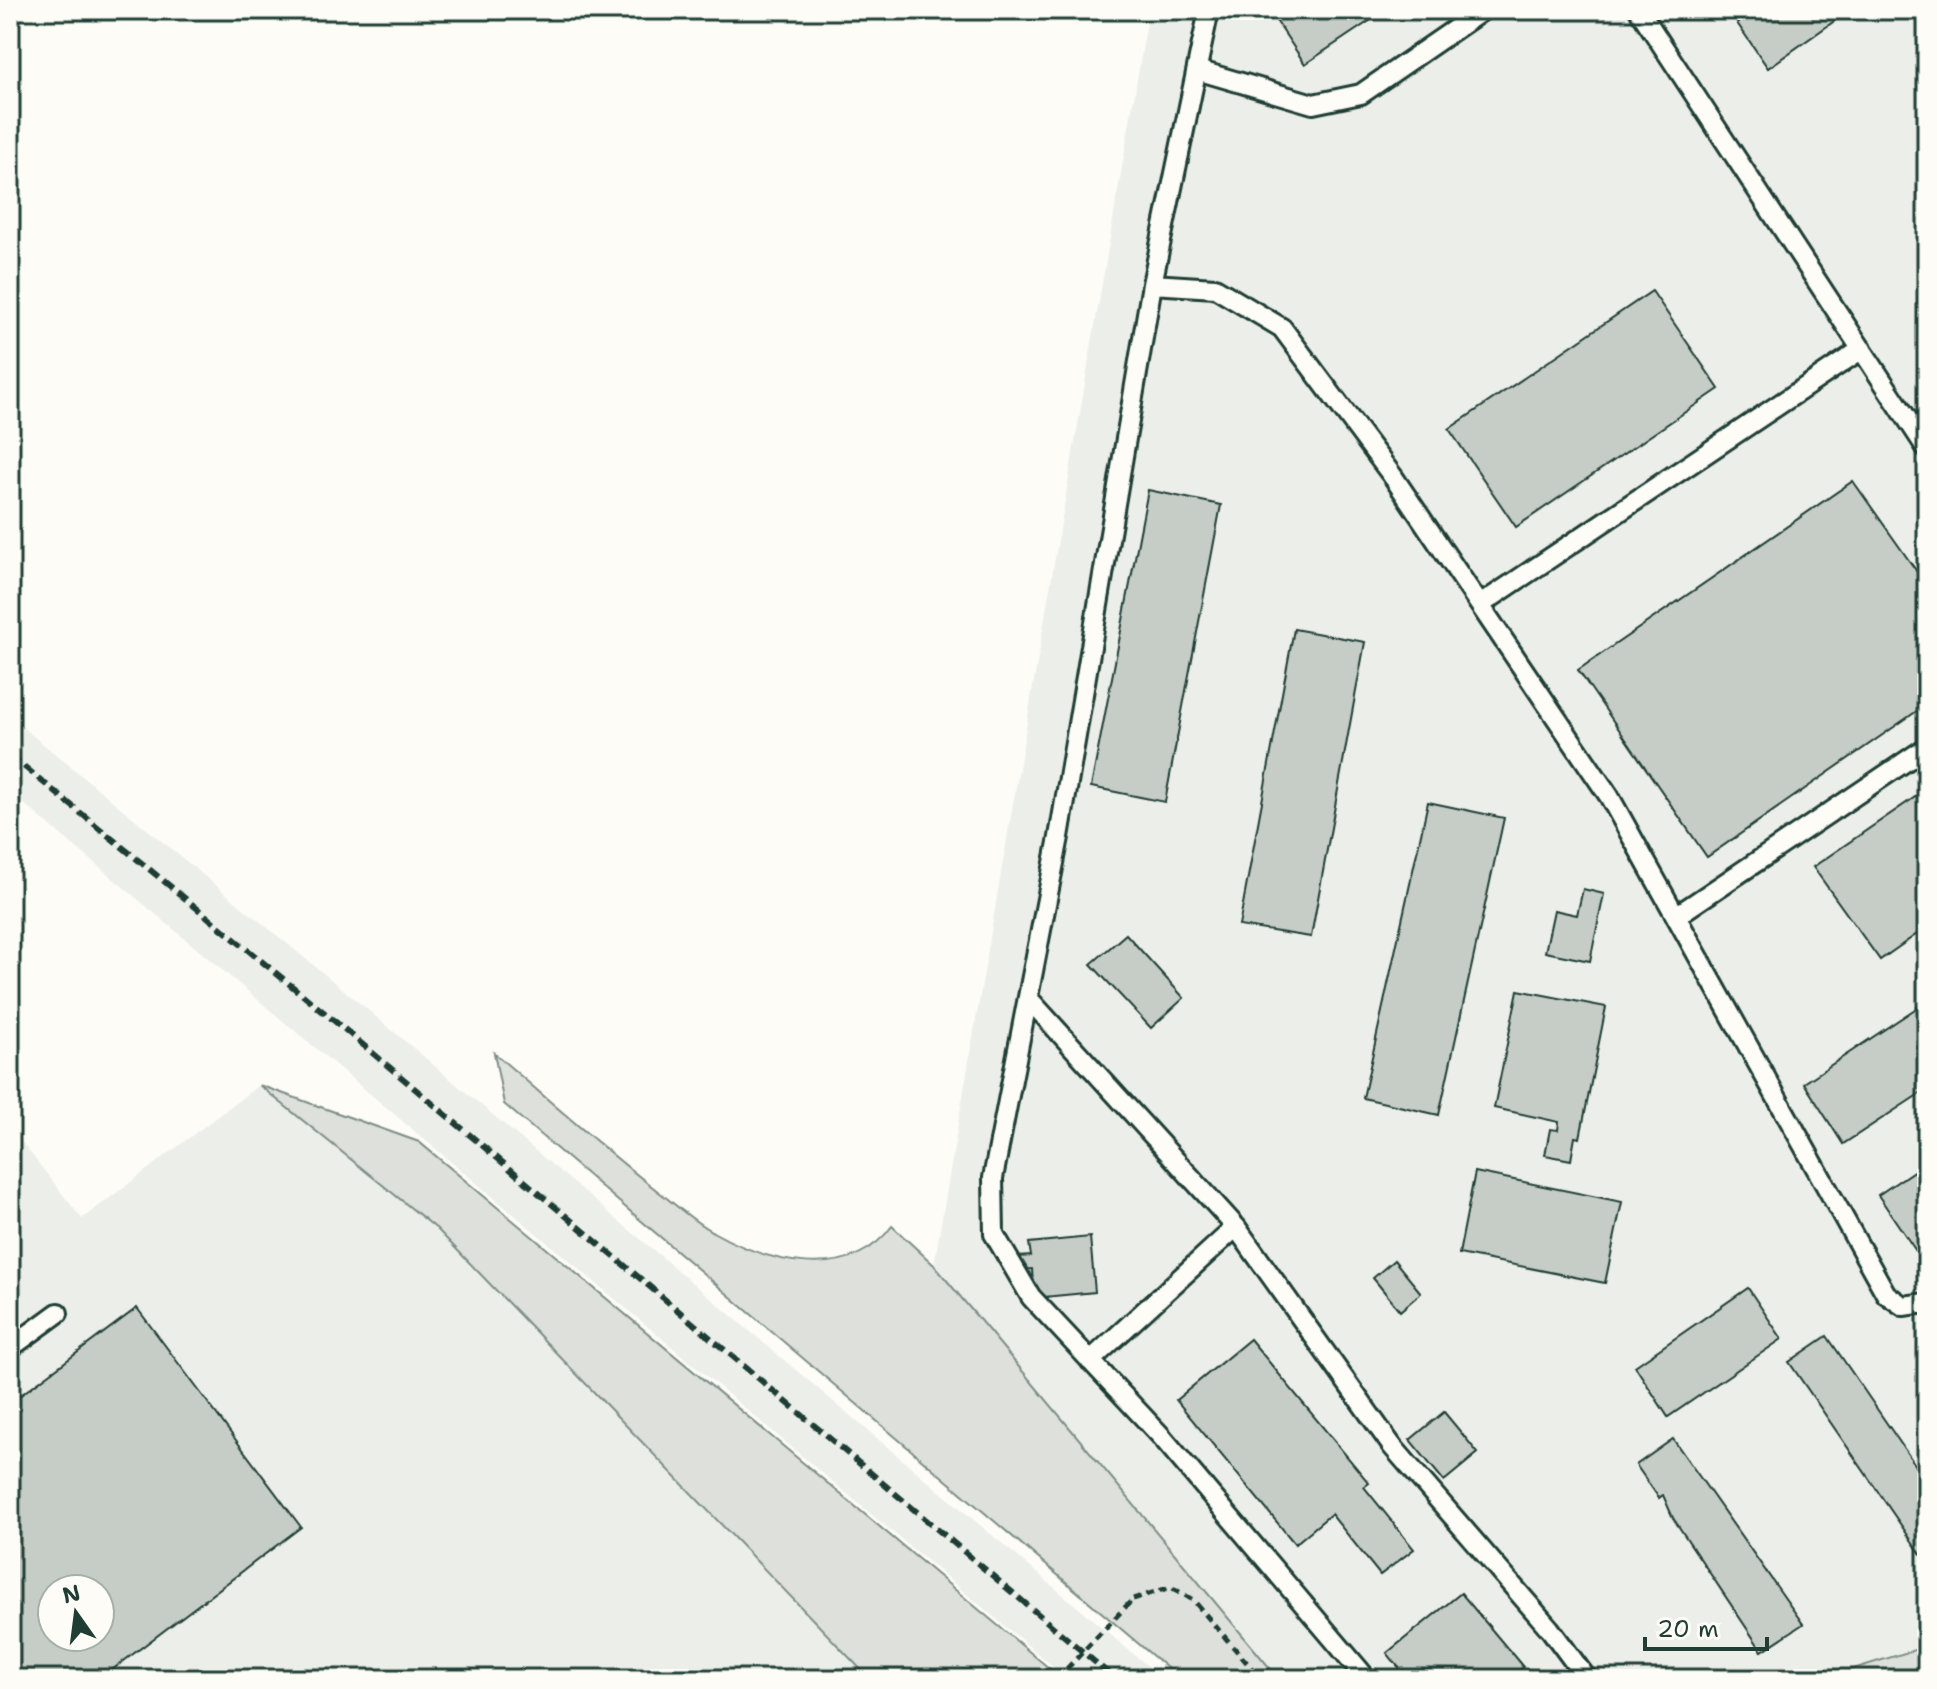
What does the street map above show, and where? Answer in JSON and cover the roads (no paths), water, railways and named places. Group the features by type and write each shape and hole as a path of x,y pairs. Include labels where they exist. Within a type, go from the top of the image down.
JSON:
{"lane":[{"path":"1209,10 1152,284 1059,837 993,1178 994,1234 1031,1297 1161,1436 1367,1679"},
{"path":"1197,70 1313,104 1349,97 1361,94 1483,10"},
{"path":"1639,10 1926,446"},
{"path":"1152,284 1215,288 1282,328 1394,478 1609,796 1886,1294 1903,1306 1927,1303"},
{"path":"1480,605 1862,349"},
{"path":"1676,916 1927,747"},
{"path":"1028,998 1236,1227 1392,1446 1550,1629 1587,1679"},
{"path":"1090,1361 1236,1227"},
{"path":"10,1348 58,1313"}],"railway":[{"path":"10,755 343,1028 1115,1679"}]}
